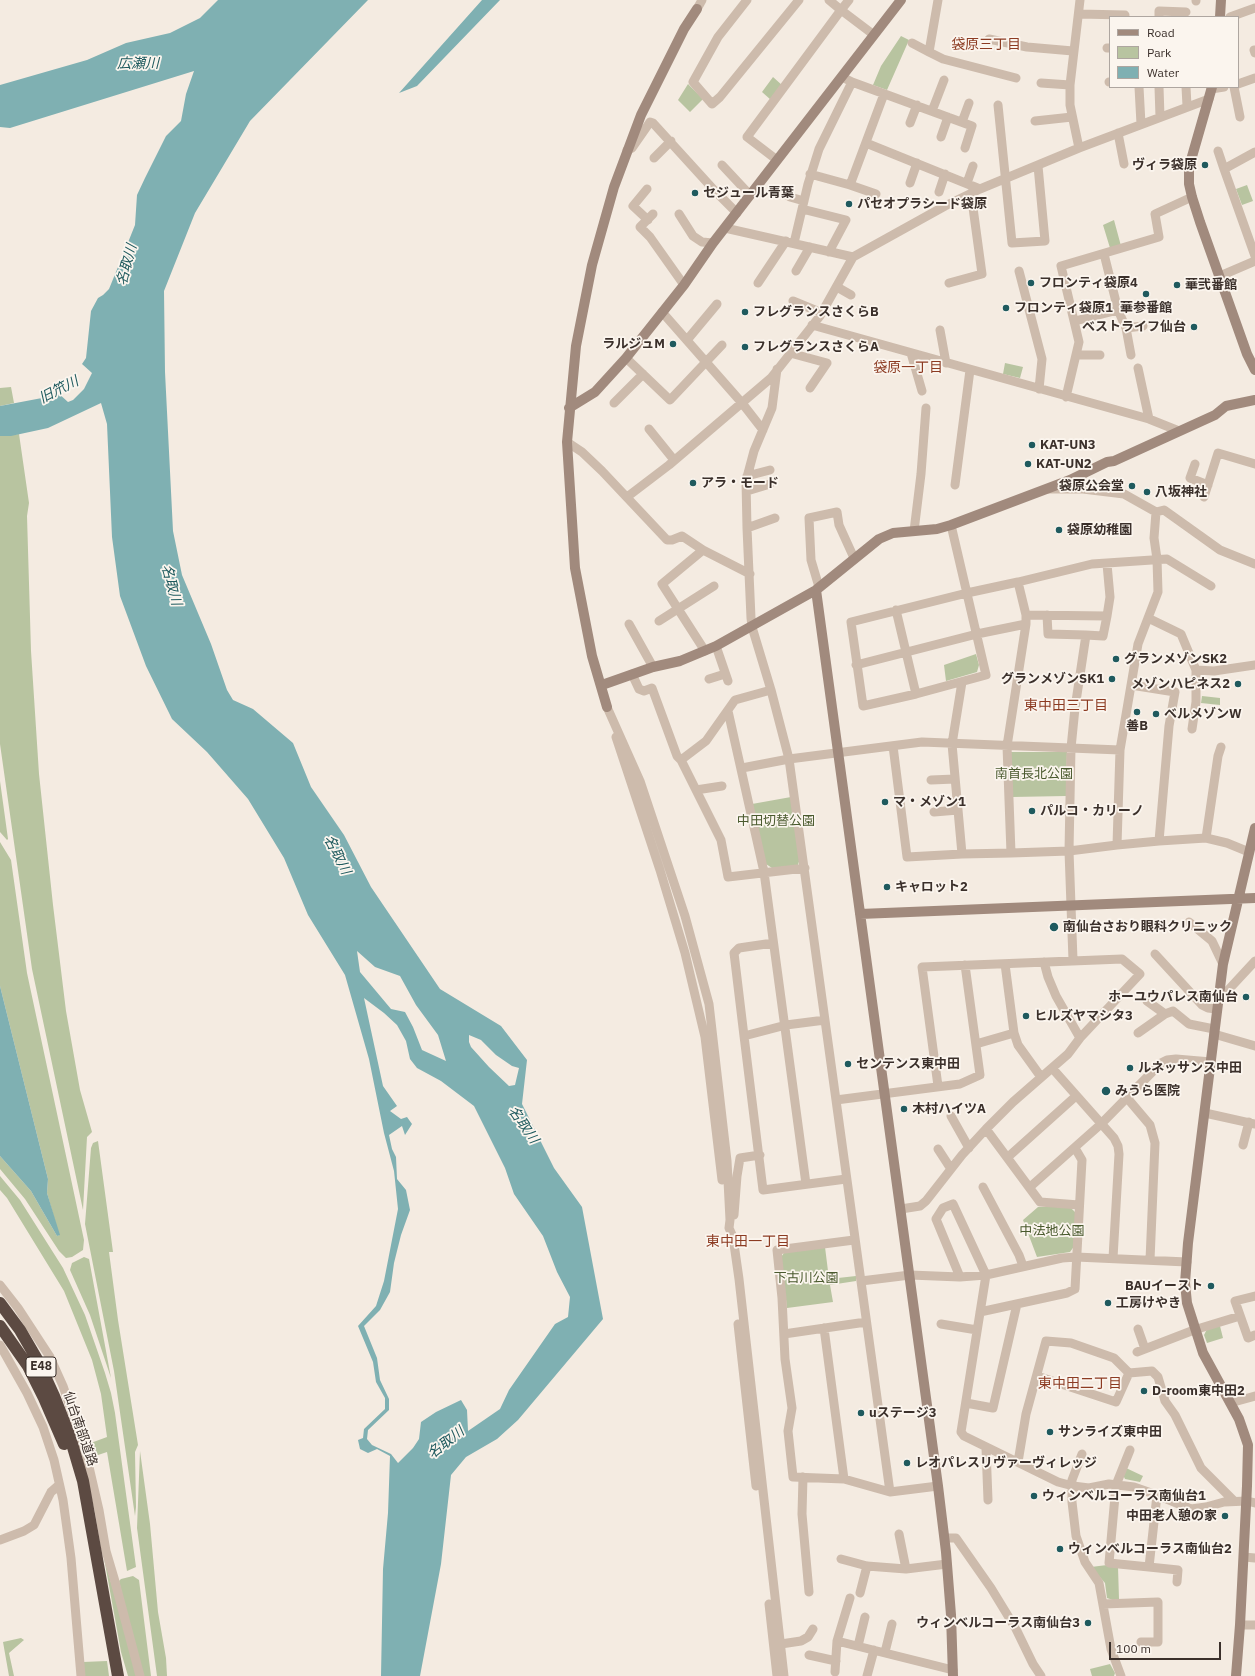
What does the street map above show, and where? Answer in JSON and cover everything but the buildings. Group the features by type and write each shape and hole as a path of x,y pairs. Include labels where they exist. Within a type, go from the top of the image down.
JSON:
{"highway":[{"name":"仙台南部道路","path":"0,1303 38,1361 70,1437 83,1481 118,1676"},
{"name":"仙台南部道路","path":"0,1326 28,1366 63,1440 92,1530"}],"street":[{"path":"747,0 718,38 693,82 712,104 720,97 799,0"},
{"path":"829,0 874,35"},
{"path":"777,160 747,137 849,0"},
{"path":"570,408 595,392 626,358 684,285 713,242 901,0"},
{"path":"929,52 938,0"},
{"path":"1079,148 1070,105 1070,85 1080,0"},
{"path":"1220,16 1221,0"},
{"path":"699,4 684,29 641,115 614,187 592,265 576,346 567,442 575,568 592,656 602,685 607,707 640,780 685,916 709,1004 727,1161 730,1220 729,1228 743,1374 777,1676"},
{"path":"1233,16 1255,8"},
{"path":"1159,16 1159,11 1186,12"},
{"path":"1079,14 1124,16"},
{"path":"989,39 1027,47 1073,51"},
{"path":"912,43 943,59 1016,78"},
{"path":"842,77 972,126 965,148"},
{"path":"1239,84 1255,78"},
{"path":"932,111 944,80"},
{"path":"758,283 790,242 803,205 810,174 824,136 852,82"},
{"path":"1041,83 1070,85"},
{"path":"1139,88 1141,124"},
{"path":"1159,88 1160,117"},
{"path":"1186,88 1187,106"},
{"path":"627,498 771,378 822,313 853,257 976,191 1079,148 1187,106 1210,92 1221,88"},
{"path":"1234,88 1240,117"},
{"path":"1210,92 1189,167 1189,184 1192,198 1247,354 1255,370"},
{"path":"850,185 884,94"},
{"path":"962,122 968,103"},
{"path":"910,123 917,105"},
{"path":"998,105 1012,243 1045,241 1038,166"},
{"path":"941,137 948,117"},
{"path":"1035,121 1072,117"},
{"path":"628,150 632,148 650,122 653,123 737,213"},
{"path":"1118,133 1124,164"},
{"path":"654,158 671,141"},
{"path":"866,143 967,183 976,191 982,274 949,283"},
{"path":"1218,151 1255,256"},
{"path":"1224,169 1255,152"},
{"path":"910,183 917,163"},
{"path":"722,165 750,195"},
{"path":"967,183 973,166"},
{"path":"810,174 876,194"},
{"path":"939,192 945,174"},
{"path":"779,190 803,205 846,220 829,252"},
{"path":"642,192 633,206 650,217 640,227 650,237 684,285"},
{"path":"1066,397 1079,342 1061,266 1159,237 1155,214 1192,198"},
{"path":"679,214 693,236 702,242 713,242"},
{"path":"725,228 853,257"},
{"path":"796,271 810,247"},
{"path":"1104,254 1118,310 1126,328 1132,355"},
{"path":"1220,276 1255,261"},
{"path":"1019,271 1042,359 1039,389"},
{"path":"837,287 851,295"},
{"path":"794,301 822,313"},
{"path":"687,340 717,304"},
{"path":"1075,321 1118,310"},
{"path":"662,312 742,402 763,430"},
{"path":"812,325 1149,419 1179,430"},
{"path":"1126,328 1143,326"},
{"path":"940,330 946,363"},
{"path":"626,358 670,400 722,345"},
{"path":"790,353 827,362 810,388"},
{"path":"911,353 922,391"},
{"path":"1076,355 1100,355"},
{"path":"1138,368 1149,419"},
{"path":"777,369 772,408 754,451 747,476 747,528 752,627 771,690 789,759 805,868 854,1240 890,1492"},
{"path":"955,485 970,370"},
{"path":"614,403 643,374"},
{"path":"602,685 653,667 680,661 716,646 752,627 818,588 878,539 893,533 937,530 951,525 1045,489 1107,462 1114,461 1179,430 1215,415 1226,406 1255,400"},
{"path":"914,531 921,474 926,408"},
{"path":"649,429 674,460"},
{"path":"567,442 582,452 667,540 672,540 682,536 703,550 750,574"},
{"path":"1204,497 1218,453 1255,464"},
{"path":"1195,464 1190,478 1208,485"},
{"path":"747,476 770,470"},
{"path":"746,491 770,484"},
{"path":"1045,489 1083,489 1124,494 1156,512 1164,510 1220,550 1255,564"},
{"path":"837,1641 884,1652 953,1673 945,1538 860,914 818,588 812,560 809,518 837,512 839,525 854,558"},
{"path":"1117,845 1120,750 1130,685 1138,644 1158,592 1157,559 1154,538 1156,512"},
{"path":"747,528 775,518"},
{"path":"951,525 967,593 977,634 986,675 916,694 863,706 851,622 896,610 967,593 1018,582 1092,564 1167,559 1210,586"},
{"path":"703,550 662,584 705,651"},
{"path":"1048,615 1048,634 1103,636 1110,598 1108,564"},
{"path":"1011,853 1007,746 1026,619 1018,582"},
{"path":"659,621 677,608 714,586"},
{"path":"896,610 916,694"},
{"path":"856,665 977,634 1026,619 1048,615 1107,616"},
{"path":"1148,618 1181,634 1196,670 1196,702 1192,729"},
{"path":"629,624 653,667"},
{"path":"1073,960 1069,851 1071,748 1074,708 1086,636"},
{"path":"709,679 726,678 716,646"},
{"path":"1196,670 1214,671 1255,664"},
{"path":"632,674 639,689 644,691 652,688 677,756 681,760 721,840 728,877 805,868"},
{"path":"962,682 952,744 962,854"},
{"path":"1130,685 1175,692 1168,733 1159,841"},
{"path":"681,760 706,741 735,700 771,690"},
{"path":"728,711 742,768 764,872 773,944 786,1025 806,1184"},
{"path":"742,768 789,759 922,742 1120,750"},
{"path":"893,746 907,857 1069,851 1159,841 1206,838 1227,843 1249,852"},
{"path":"1206,838 1218,756 1221,747"},
{"path":"931,780 955,779"},
{"path":"696,790 722,786"},
{"path":"934,812 958,810"},
{"path":"1236,1676 1244,1557 1251,1502 1252,1445 1203,1353 1194,1330 1186,1294 1187,1262 1223,964 1237,899 1255,828"},
{"path":"860,914 1255,898"},
{"path":"1189,922 1212,941 1223,964"},
{"path":"773,944 739,948 734,953 764,1190 846,1179"},
{"path":"1155,954 1202,1005 1208,1008 1217,1005 1255,961"},
{"path":"901,1209 920,1206 986,1129 1013,1102 1068,1054 1080,1038 1140,974 1122,959 922,967 938,1086"},
{"path":"1044,962 1048,977 1056,996 1080,1038"},
{"path":"1005,964 1014,1033 1018,1045 1041,1077"},
{"path":"836,1100 960,1084 980,1075 964,965"},
{"path":"1147,1001 1165,1014"},
{"path":"1138,1033 1165,1014 1173,1011 1189,1024 1255,1046"},
{"path":"744,1036 786,1025 825,1020"},
{"path":"976,1044 1014,1033"},
{"path":"1030,1188 1128,1099 1152,1071 1167,1060 1176,1059 1211,1062"},
{"path":"1052,1068 1114,1138 1118,1146 1119,1154 1113,1258"},
{"path":"1008,1157 1076,1096"},
{"path":"1128,1099 1150,1125 1155,1143 1150,1260"},
{"path":"1205,1113 1252,1123 1243,1145"},
{"path":"952,1116 969,1148"},
{"path":"986,1129 1040,1202 1079,1205"},
{"path":"980,1312 1067,1293 1075,1289 1082,1160 1075,1148"},
{"path":"938,1149 952,1169"},
{"path":"729,1228 733,1224 740,1158 760,1155"},
{"path":"984,1187 1019,1255 1023,1266"},
{"path":"960,1277 936,1219 944,1208 953,1204 986,1275 961,1432 964,1436 1058,1482 1073,1486 1089,1488 1100,1485 1116,1485 1134,1488 1157,1494 1191,1509 1224,1502 1251,1502"},
{"path":"729,1228 733,1237 739,1279 784,1676"},
{"path":"854,1240 777,1250 785,1359 792,1408 788,1431 793,1477 844,1479 890,1492 938,1486"},
{"path":"861,1281 910,1275 960,1277 986,1275 1062,1258 1076,1257 1187,1262"},
{"path":"0,1286 18,1308 50,1358 63,1386 86,1454 99,1510 106,1552 140,1676"},
{"path":"1255,1296 1236,1301 1248,1338 1255,1335"},
{"path":"966,1403 993,1408 1017,1304"},
{"path":"1138,1329 1141,1351 1194,1330 1240,1316"},
{"path":"784,1334 866,1322"},
{"path":"941,1324 977,1330"},
{"path":"824,1328 844,1479"},
{"path":"1018,1462 1026,1414 1046,1341 1071,1343 1114,1358 1129,1373 1152,1371 1158,1377 1165,1401 1175,1415 1201,1468 1234,1501"},
{"path":"0,1345 27,1393 43,1427 54,1460 63,1500 71,1558 80,1676"},
{"path":"1036,1376 1116,1402 1129,1373"},
{"path":"1230,1403 1255,1396"},
{"path":"986,1448 988,1500"},
{"path":"1130,1450 1116,1485 1109,1563 1178,1570 1177,1582"},
{"path":"1082,1454 1072,1480 1072,1502 1076,1536 1085,1562 1099,1583 1111,1649 1121,1676"},
{"path":"803,1478 802,1514 809,1592"},
{"path":"0,1540 24,1531 34,1525 51,1492 59,1485"},
{"path":"1149,1567 1157,1494"},
{"path":"899,1534 906,1569"},
{"path":"945,1538 956,1538 991,1588 1016,1629 1033,1664 1041,1676"},
{"path":"1244,1557 1255,1558"},
{"path":"841,1559 867,1566 906,1569 947,1564"},
{"path":"860,1593 867,1566"},
{"path":"835,1672 837,1641 850,1598"},
{"path":"1103,1604 1158,1602 1158,1642 1141,1642"},
{"path":"858,1646 865,1617"},
{"path":"884,1652 892,1624"},
{"path":"1240,1625 1255,1626"},
{"path":"781,1644 801,1641 808,1637 813,1629"},
{"path":"867,1676 874,1650"},
{"path":"809,1655 836,1661"}],"green space":[{"path":"901,36 909,40 887,90 873,85 881,66"},
{"path":"773,77 783,86 771,100 762,92"},
{"path":"688,84 703,99 690,112 678,100"},
{"path":"1247,185 1253,201 1242,205 1236,189"},
{"path":"1114,220 1121,246 1110,248 1103,225"},
{"path":"1005,363 1023,367 1020,378 1003,374"},
{"path":"11,387 14,403 0,406 0,388"},
{"path":"19,434 29,503 27,516 31,651 39,774 66,1011 80,1090 92,1132 87,1137 83,1210 32,969 0,744 0,436"},
{"path":"976,654 979,665 977,672 946,681 944,665"},
{"path":"1202,696 1220,698 1220,705 1201,703"},
{"name":"南首長北公園","path":"1011,752 1067,752 1066,796 1012,797"},
{"path":"0,781 8,839 7,840 0,832"},
{"name":"中田切替公園","path":"791,797 800,858 798,865 772,868 766,864 752,804"},
{"path":"0,842 11,860 27,973 84,1240 83,1250 72,1257 66,1258 59,1251 25,1199 0,1169 0,1156 31,1191 57,1236 59,1235 47,1193 48,1179 0,986"},
{"path":"98,1141 113,1252 109,1252 118,1320 138,1445 135,1452 135,1516 114,1371 85,1224 91,1148 93,1143"},
{"path":"0,1176 20,1200 63,1268 85,1315 105,1373 115,1413 136,1567 127,1571 107,1452 92,1457 88,1444 107,1437 101,1394 92,1360 64,1291 7,1198 0,1190"},
{"name":"中法地公園","path":"1038,1207 1070,1207 1075,1212 1075,1245 1070,1252 1037,1257 1023,1220"},
{"name":"下古川公園","path":"825,1247 829,1279 856,1276 856,1281 830,1285 833,1302 787,1308 781,1257 784,1253"},
{"path":"84,1257 89,1259 111,1378 90,1315 70,1270 72,1263"},
{"path":"1220,1326 1223,1338 1207,1343 1204,1335 1207,1329"},
{"path":"140,1451 150,1524 158,1612 166,1658 167,1676 157,1676 137,1528"},
{"path":"1126,1468 1143,1476 1140,1482 1125,1479 1123,1475"},
{"path":"104,1558 138,1676 128,1676 121,1652"},
{"path":"1107,1565 1118,1567 1119,1599 1113,1600 1107,1598 1105,1583 1091,1567"},
{"path":"133,1576 139,1580 151,1676 142,1676 119,1581 121,1579"},
{"path":"21,1638 24,1640 9,1653 14,1676 9,1676 3,1642"},
{"path":"107,1661 109,1676 85,1676 83,1662"},
{"path":"1110,1664 1115,1673 1114,1676 1092,1676 1090,1669"}],"water":[{"path":"218,0 368,0 250,121 195,213 164,291 165,372 173,531 182,575 211,644 227,690 233,700 253,709 293,743 311,787 344,835 371,887 440,989 501,1026 527,1060 522,1104 554,1168 582,1207 603,1319 518,1420 497,1439 466,1457 451,1475 441,1564 420,1676 381,1676 383,1569 388,1513 390,1456 377,1449 368,1453 360,1449 358,1440 363,1438 364,1429 385,1409 385,1398 376,1382 373,1362 358,1326 376,1306 384,1281 398,1209 394,1171 384,1133 369,1059 345,975 308,915 284,858 248,799 207,752 172,719 146,666 120,596 112,537 107,424 101,403 48,428 11,436 0,436 0,406 42,398 57,392 68,402 73,400 84,389 92,373 82,364 86,358 91,311 98,298 109,289 135,225 137,195 166,136 181,121 186,94 194,71 10,128 0,127 0,85 87,60 126,43 170,33 200,18","holes":["357,951 375,967 400,976 416,1005 438,1035 446,1061 422,1050 405,1012 391,1009 360,972","364,998 397,1025 406,1041 410,1059 417,1068 441,1081 474,1106 505,1168 514,1194 543,1236 557,1272 570,1297 568,1317 555,1324 509,1390 500,1409 468,1431 467,1410 461,1400 436,1412 421,1422 419,1439 413,1448 398,1463 391,1454 372,1445 367,1439 368,1430 389,1410 389,1399 380,1380 377,1358 364,1326 380,1310 390,1292 394,1263 401,1235 410,1210 406,1190 397,1179 396,1157 392,1149 389,1135 402,1126 405,1135 412,1124 407,1117 401,1119 390,1111 397,1106 383,1086","469,1035 481,1040 496,1055 512,1066 519,1068 515,1085 509,1086 489,1067 471,1047"]},
{"path":"482,0 500,0 417,86 399,93"},
{"path":"0,986 48,1179 47,1193 60,1235 57,1236 31,1191 0,1156"}],"place":[{"name":"ヴィラ袋原","path":"1205,165"},
{"name":"セジュール青葉","path":"695,193"},
{"name":"パセオプラシード袋原","path":"849,204"},
{"name":"フロンティ袋原4","path":"1031,283"},
{"name":"華弐番館","path":"1177,285"},
{"name":"華参番館","path":"1146,294"},
{"name":"フロンティ袋原1","path":"1006,308"},
{"name":"フレグランスさくらB","path":"745,312"},
{"name":"ベストライフ仙台","path":"1194,327"},
{"name":"ラルジュM","path":"673,344"},
{"name":"フレグランスさくらA","path":"745,347"},
{"name":"KAT-UN3","path":"1032,445"},
{"name":"KAT-UN2","path":"1028,464"},
{"name":"アラ・モード","path":"693,483"},
{"name":"袋原公会堂","path":"1132,486"},
{"name":"八坂神社","path":"1147,492"},
{"name":"袋原幼稚園","path":"1059,530"},
{"name":"グランメゾンSK2","path":"1116,659"},
{"name":"グランメゾンSK1","path":"1112,679"},
{"name":"メゾンハピネス2","path":"1238,684"},
{"name":"善B","path":"1137,712"},
{"name":"ベルメゾンW","path":"1156,714"},
{"name":"マ・メゾン1","path":"885,802"},
{"name":"パルコ・カリーノ","path":"1032,811"},
{"name":"キャロット2","path":"887,887"},
{"name":"南仙台さおり眼科クリニック","path":"1054,927"},
{"name":"ホーユウパレス南仙台","path":"1246,997"},
{"name":"ヒルズヤマシタ3","path":"1026,1016"},
{"name":"センテンス東中田","path":"848,1064"},
{"name":"ルネッサンス中田","path":"1130,1068"},
{"name":"みうら医院","path":"1106,1091"},
{"name":"木村ハイツA","path":"904,1109"},
{"name":"BAUイースト","path":"1211,1286"},
{"name":"工房けやき","path":"1108,1303"},
{"name":"D-room東中田2","path":"1144,1391"},
{"name":"uステージ3","path":"861,1413"},
{"name":"サンライズ東中田","path":"1050,1432"},
{"name":"レオパレスリヴァーヴィレッジ","path":"907,1463"},
{"name":"ウィンベルコーラス南仙台1","path":"1034,1496"},
{"name":"中田老人憩の家","path":"1225,1516"},
{"name":"ウィンベルコーラス南仙台2","path":"1060,1549"},
{"name":"ウィンベルコーラス南仙台3","path":"1088,1623"}],"district":[{"name":"袋原三丁目","path":"986,45"},
{"name":"袋原一丁目","path":"908,368"},
{"name":"東中田三丁目","path":"1066,706"},
{"name":"東中田一丁目","path":"748,1242"},
{"name":"東中田二丁目","path":"1080,1384"}],"water label":[{"name":"広瀬川","path":"138,64"},
{"name":"名取川","path":"127,265"},
{"name":"旧笊川","path":"59,390"},
{"name":"名取川","path":"171,585"},
{"name":"名取川","path":"337,855"},
{"name":"名取川","path":"523,1125"},
{"name":"名取川","path":"446,1443"}]}
